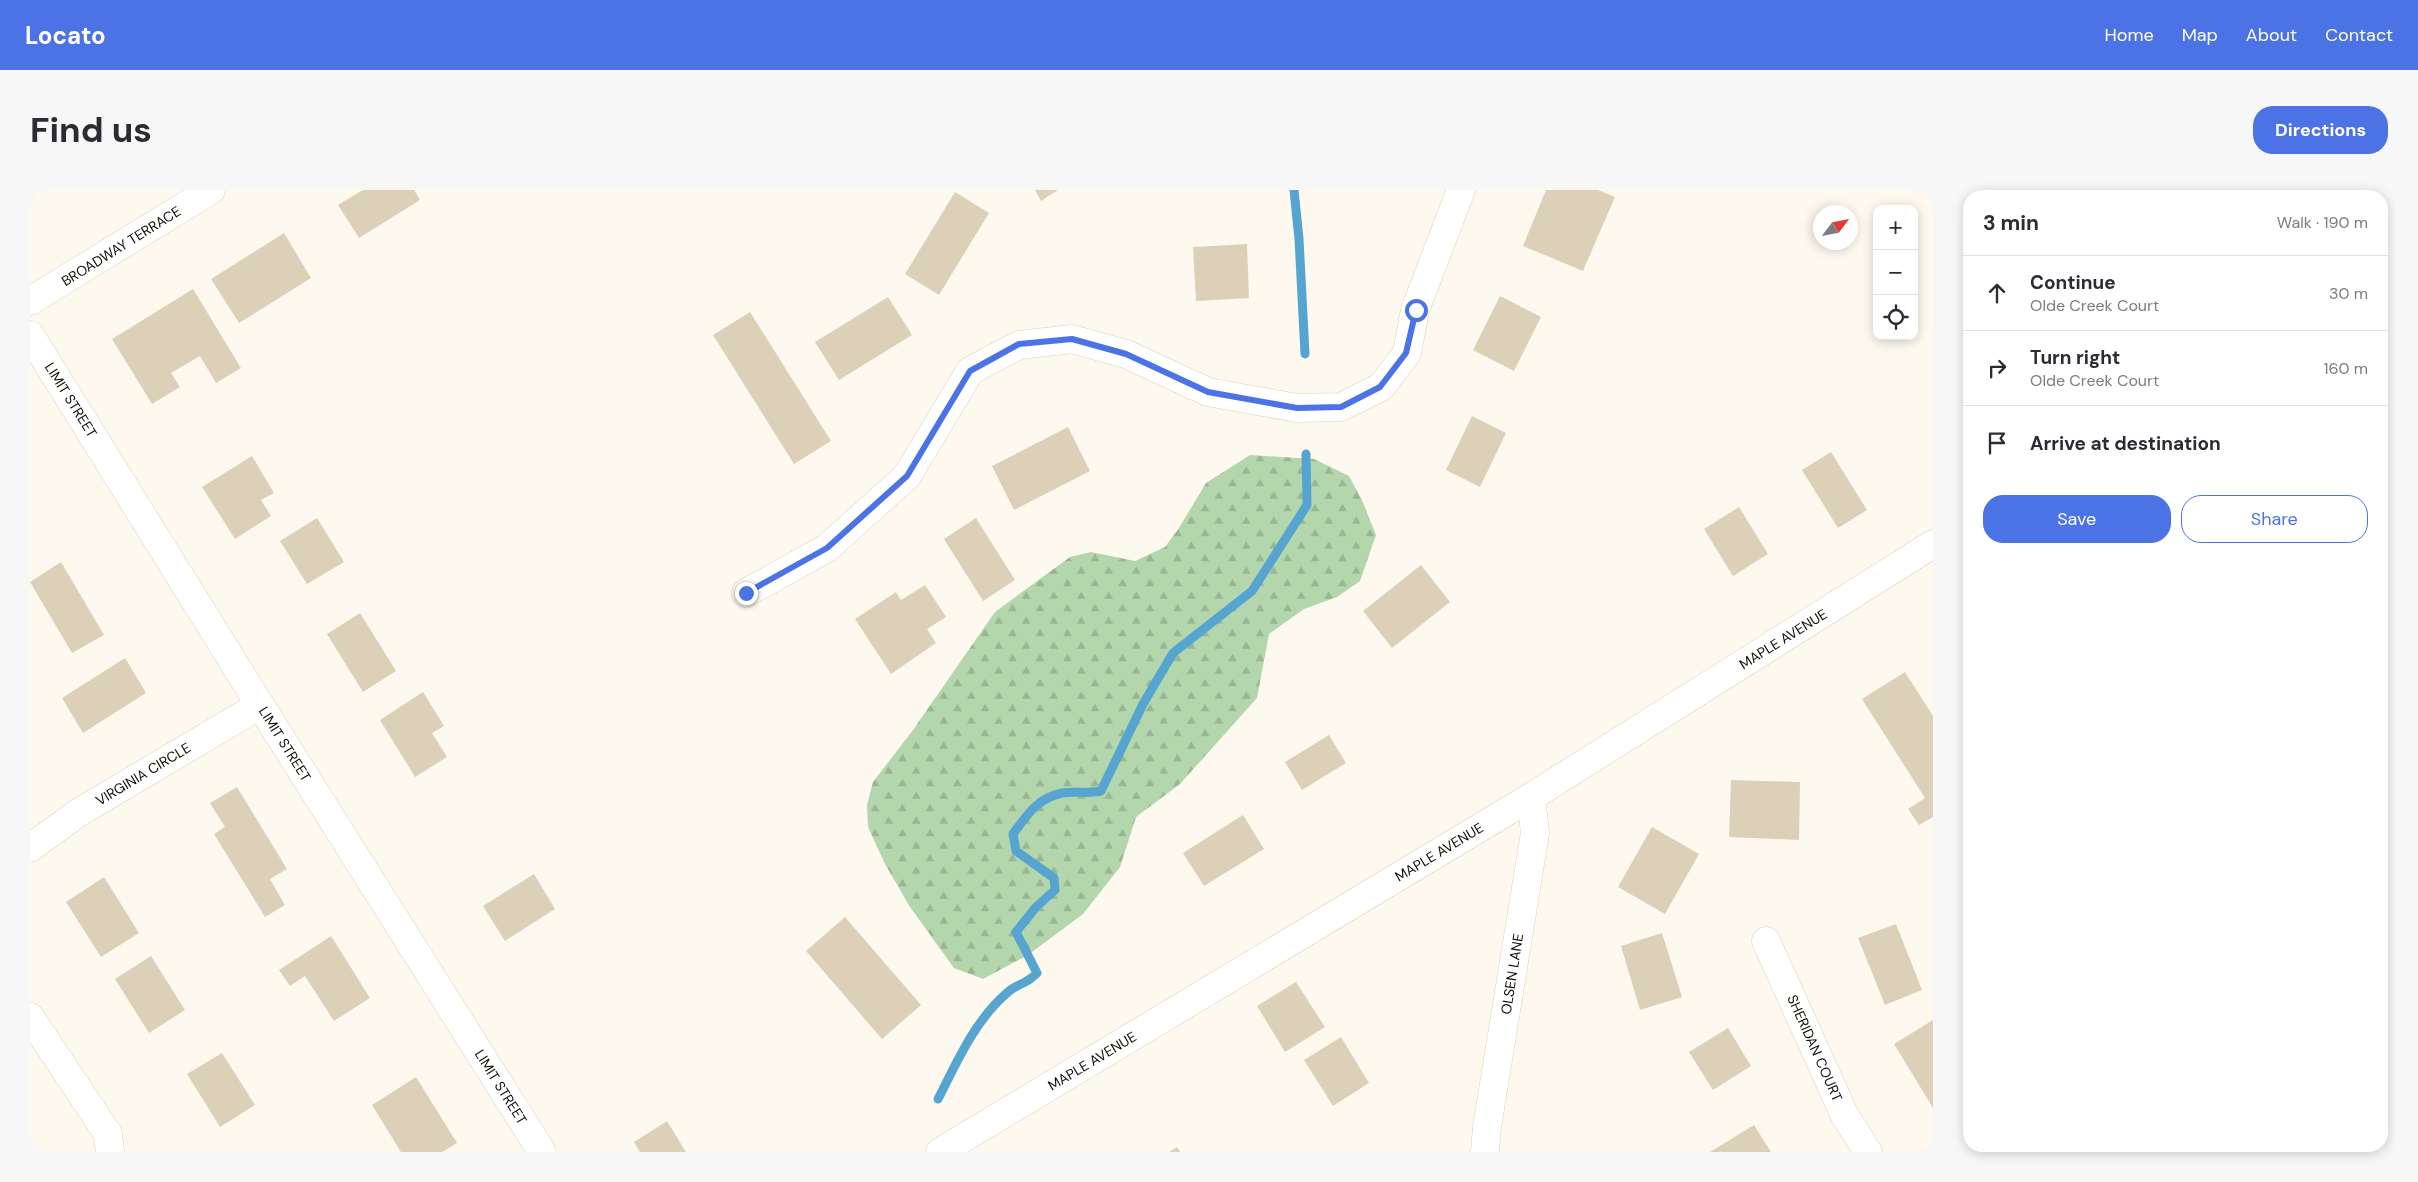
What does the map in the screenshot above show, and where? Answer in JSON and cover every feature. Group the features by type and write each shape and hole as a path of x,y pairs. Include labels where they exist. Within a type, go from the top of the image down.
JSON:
{"street":[{"name":"BROADWAY TERRACE","path":"30,301 212,190"},
{"path":"746,593 827,548 907,476 970,371 1019,344 1072,339 1126,354 1208,392 1297,408 1341,407 1380,387 1406,353 1416,310 1461,190"},
{"name":"LIMIT STREET","path":"30,335 260,705 542,1152"},
{"name":"MAPLE AVENUE","path":"940,1152 1531,797 1933,544"},
{"name":"VIRGINIA CIRCLE","path":"30,848 78,813 260,705"},
{"name":"OLSEN LANE","path":"1485,1152 1487,1127 1535,833 1531,797"},
{"name":"SHERIDAN COURT","path":"1766,941 1845,1116 1868,1152"},
{"path":"30,1017 109,1143 133,1152"}],"green space":[{"path":"1250,455 1314,459 1349,476 1362,500 1376,535 1360,581 1337,597 1304,609 1269,634 1257,698 1180,784 1136,817 1120,867 1083,914 1028,955 983,979 954,968 910,907 885,864 868,827 867,805 873,782 913,730 995,612 1070,557 1091,552 1135,561 1165,547 1179,528 1206,483"}],"building":[{"path":"363,190 414,190 420,200 359,238 338,205"},
{"path":"1035,190 1058,190 1041,201"},
{"path":"1546,190 1598,190 1615,197 1583,271 1523,246"},
{"path":"955,192 989,213 939,295 905,274"},
{"path":"284,233 311,278 239,323 211,279"},
{"path":"1247,244 1249,298 1196,301 1193,247"},
{"path":"193,289 241,368 216,383 200,356 171,373 180,387 152,404 112,339"},
{"path":"1500,296 1541,317 1514,371 1473,350"},
{"path":"888,297 912,335 839,380 815,342"},
{"path":"750,312 831,441 794,464 713,335"},
{"path":"1472,416 1506,433 1480,487 1446,470"},
{"path":"1068,427 1090,471 1014,510 992,466"},
{"path":"1831,452 1867,510 1838,528 1802,470"},
{"path":"252,456 274,493 261,500 271,516 235,539 202,487"},
{"path":"1739,507 1768,554 1733,576 1704,529"},
{"path":"317,518 344,562 307,584 280,541"},
{"path":"976,518 1015,580 983,601 944,539"},
{"path":"61,562 104,635 72,653 30,582"},
{"path":"1421,565 1450,602 1392,648 1363,611"},
{"path":"925,585 946,617 927,629 936,643 891,674 855,619 896,592 901,600"},
{"path":"360,613 396,671 363,692 327,634"},
{"path":"125,658 146,693 83,733 62,698"},
{"path":"1905,672 1933,716 1933,817 1919,825 1908,809 1925,798 1862,699"},
{"path":"423,692 444,726 432,733 447,757 415,777 380,720"},
{"path":"1329,735 1346,763 1302,790 1285,762"},
{"path":"1731,780 1800,782 1799,840 1729,837"},
{"path":"237,787 287,869 270,879 285,905 265,917 214,834 225,827 210,803"},
{"path":"1243,815 1264,849 1204,886 1183,853"},
{"path":"1652,827 1699,854 1665,914 1618,887"},
{"path":"534,874 555,909 505,941 483,906"},
{"path":"104,877 139,933 101,957 66,902"},
{"path":"845,917 921,1005 882,1039 806,951"},
{"path":"1896,924 1922,990 1885,1005 1858,938"},
{"path":"1662,933 1682,997 1640,1010 1621,946"},
{"path":"331,936 370,998 334,1021 305,976 290,986 279,970"},
{"path":"151,956 185,1010 149,1033 115,979"},
{"path":"1296,982 1325,1027 1285,1052 1257,1006"},
{"path":"1933,1020 1933,1108 1894,1044"},
{"path":"1728,1028 1751,1066 1713,1090 1689,1052"},
{"path":"1341,1037 1369,1083 1333,1106 1304,1060"},
{"path":"222,1053 255,1105 220,1127 187,1074"},
{"path":"416,1077 457,1143 442,1152 401,1152 372,1105"},
{"path":"667,1121 686,1152 640,1152 634,1142"},
{"path":"1754,1125 1771,1152 1710,1152"},
{"path":"1177,1147 1180,1152 1169,1152"}],"waterway":[{"path":"1294,190 1299,239 1305,354"},
{"path":"938,1099 960,1055 986,1015 1008,992 1037,973 1016,932 1036,907 1055,890 1054,878 1016,851 1013,834 1033,808 1045,799 1062,793 1101,791 1143,704 1173,653 1252,591 1307,505 1306,454"}],"route":[{"path":"746,593 827,548 907,476 970,371 1019,344 1072,339 1126,354 1208,392 1297,408 1341,407 1380,387 1406,353 1416,310"}]}
